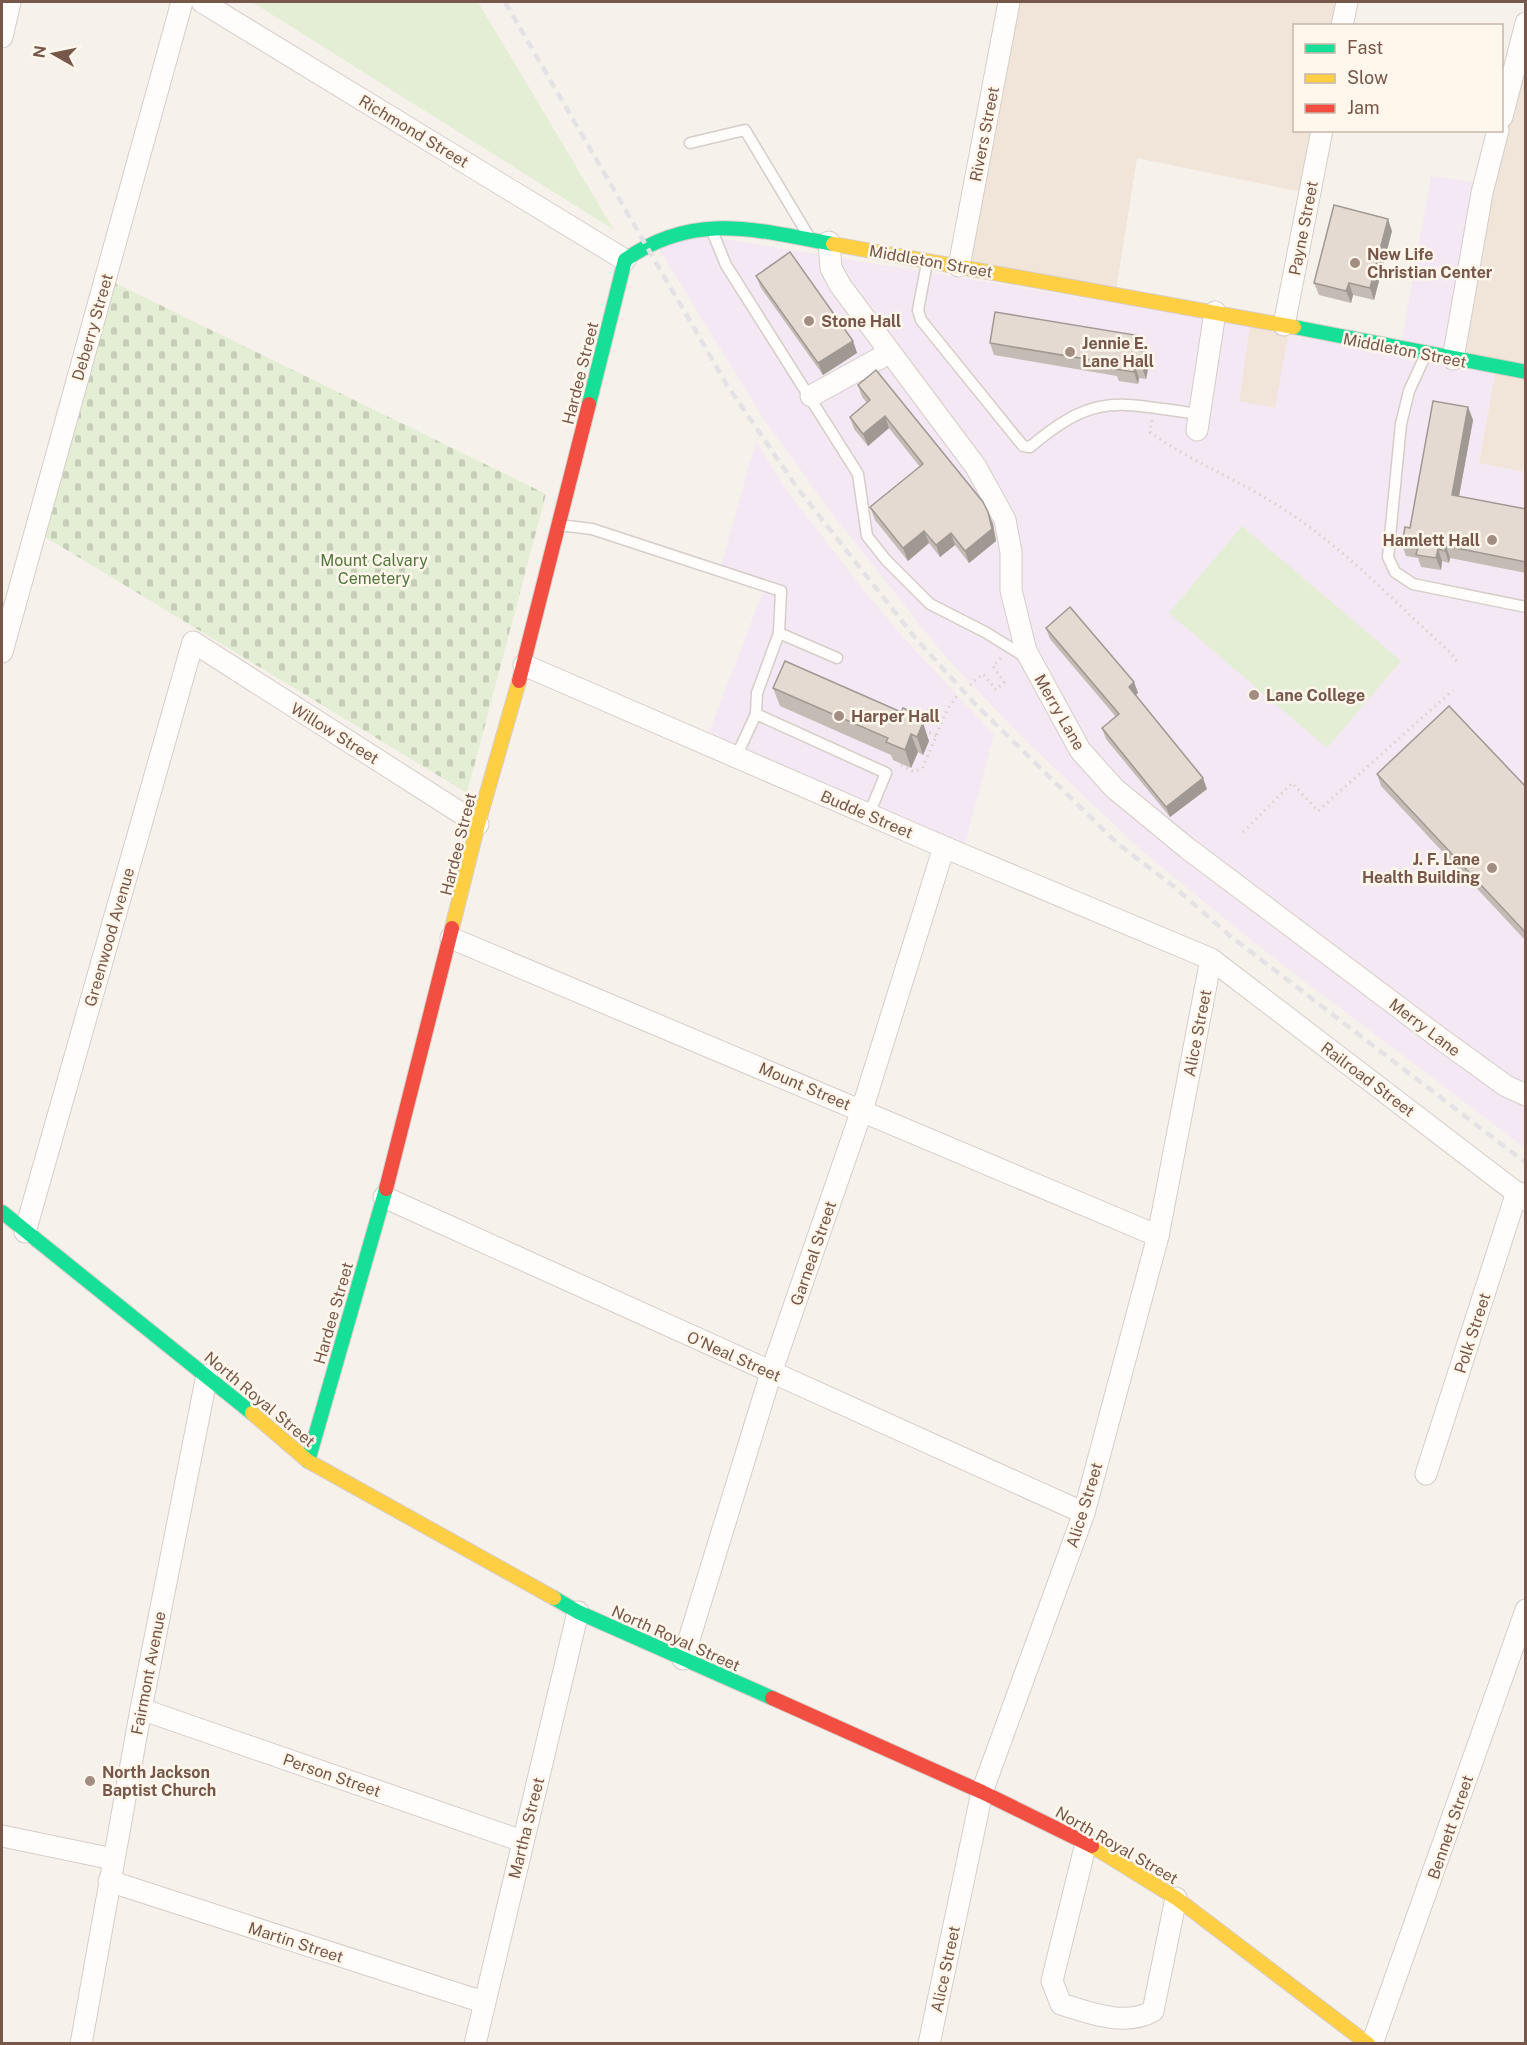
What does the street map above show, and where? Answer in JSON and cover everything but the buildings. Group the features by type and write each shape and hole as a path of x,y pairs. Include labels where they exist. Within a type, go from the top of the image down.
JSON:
{"street":[{"path":"2,37 10,2"},
{"name":"Deberry Street","path":"2,652 182,2"},
{"name":"Richmond Street","path":"202,2 626,260"},
{"name":"Rivers Street","path":"959,266 1009,2"},
{"path":"1342,24 1347,2"},
{"path":"1503,113 1526,23"},
{"name":"Payne Street","path":"1284,325 1322,132"},
{"path":"1453,359 1482,194 1498,132"},
{"name":"Middleton Street","path":"626,260 648,243 688,229 710,228 819,240 1215,312 1526,372"},
{"name":"Merry Lane","path":"819,240 831,268 889,353 976,467 1005,520 1011,552 1011,591 1026,651 1080,750 1114,788 1284,923 1506,1086 1526,1095"},
{"name":"Hardee Street","path":"308,1461 384,1197 478,824 524,665 626,260"},
{"path":"1198,422 1215,312"},
{"path":"811,396 889,353"},
{"name":"Willow Street","path":"193,642 478,824"},
{"name":"Greenwood Avenue","path":"25,1232 193,642"},
{"name":"Budde Street","path":"524,665 944,847 1211,958"},
{"name":"Garneal Street","path":"683,1659 771,1373 862,1110 944,847"},
{"name":"Mount Street","path":"451,938 1158,1236"},
{"name":"Railroad Street","path":"1211,958 1521,1196"},
{"name":"Alice Street","path":"929,2043 982,1792 1084,1513 1158,1236 1211,958"},
{"name":"Polk Street","path":"1426,1474 1521,1196"},
{"name":"O'Neal Street","path":"384,1197 1084,1513"},
{"name":"North Royal Street","path":"2,1212 207,1375 308,1461 578,1612 982,1792 1086,1843 1176,1898 1350,2038 1370,2043"},
{"name":"Fairmont Avenue","path":"81,2043 108,1881 207,1375"},
{"name":"Bennett Street","path":"1370,2043 1526,1610"},
{"name":"Martha Street","path":"475,2043 578,1612"},
{"name":"Person Street","path":"141,1709 522,1841"},
{"path":"2,1836 113,1859"},
{"path":"1086,1843 1052,1981 1061,2004 1101,2016 1139,2019 1153,2011 1176,1898"},
{"name":"Martin Street","path":"108,1881 483,2002"}],"lane":[{"path":"690,143 745,130 819,240"},
{"path":"710,228 726,265 811,396 858,474 867,536 886,560 930,604 986,632 1032,660"},
{"path":"928,260 918,310 921,320 1023,446 1030,447 1058,423 1091,406 1120,403 1198,422"},
{"path":"1426,354 1409,391 1401,424 1388,557 1395,572 1413,584 1526,607"},
{"path":"559,525 592,529 781,591 779,633 758,693 756,714 736,757"},
{"path":"779,633 837,658"},
{"path":"756,714 886,773 869,814"}],"path":[{"path":"1152,415 1150,432 1196,462 1272,502 1318,534 1450,652 1458,663"},
{"path":"970,685 983,674 996,690 1004,682 994,665"},
{"path":"1243,832 1292,783 1318,811 1453,690"},
{"path":"901,765 914,772 919,771 947,710 957,696"},
{"path":"916,727 936,736"}],"shaded area":[{"path":"1013,2 1342,2 1337,24 1293,24 1293,132 1315,132 1302,192 1137,158 1116,290 964,262"},
{"path":"1525,40 1526,455 1523,472 1479,463 1497,361 1457,356"},
{"name":"Lane College","path":"1431,176 1479,183 1448,362 1496,370 1479,463 1522,472 1525,456 1525,1148 1261,948 1142,851 1021,736 944,655 834,516 763,418 657,246 693,234 1250,325 1239,401 1275,408 1288,336 1400,351"},
{"path":"1250,325 1288,336 1276,408 1239,402"},
{"path":"756,441 785,488 861,587 903,637 994,735 964,848 708,735 767,581 721,566"}],"green space":[{"path":"252,2 478,2 614,230"},
{"name":"Mount Calvary Cemetery","path":"107,279 546,494 467,793 37,532"},
{"path":"1242,526 1401,661 1327,748 1169,613"}],"railway":[{"path":"505,2 727,385 798,489 916,639 977,706 1118,844 1172,885 1229,935 1526,1163"}],"traffic: fast":[{"path":"589,404 625,260 651,245 676,235 726,228 752,230 833,244"},
{"path":"1294,327 1526,372"},
{"path":"308,1461 386,1189"},
{"path":"2,1212 252,1413"},
{"path":"554,1598 578,1612 772,1698"}],"traffic: slow":[{"path":"833,244 1294,327"},
{"path":"452,928 478,824 519,681"},
{"path":"252,1413 308,1461 554,1598"},
{"path":"1092,1846 1176,1898 1368,2044"}],"traffic: jam":[{"path":"519,681 589,404"},
{"path":"386,1189 452,928"},
{"path":"772,1698 982,1792 1092,1846"}],"place":[{"name":"New Life Christian Center","path":"1355,263"},
{"name":"Stone Hall","path":"809,321"},
{"name":"Jennie E. Lane Hall","path":"1070,352"},
{"name":"Hamlett Hall","path":"1492,540"},
{"name":"Lane College","path":"1254,695"},
{"name":"Harper Hall","path":"839,716"},
{"name":"J. F. Lane Health Building","path":"1492,868"},
{"name":"North Jackson Baptist Church","path":"90,1781"}]}
